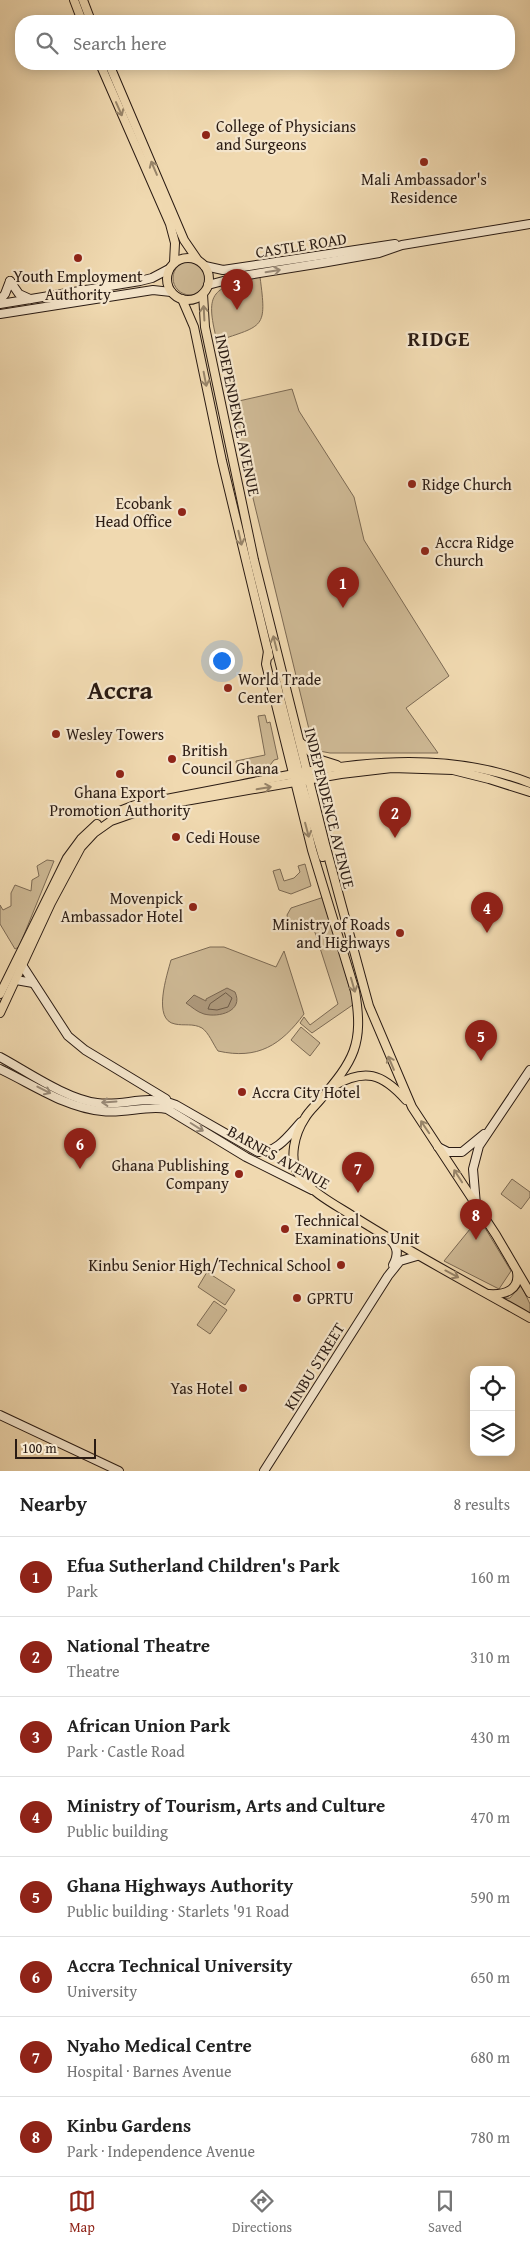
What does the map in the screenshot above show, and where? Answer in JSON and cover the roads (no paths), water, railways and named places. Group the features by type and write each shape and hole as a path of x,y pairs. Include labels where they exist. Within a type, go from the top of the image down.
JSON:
{"main road":[{"path":"74,0 80,15"},
{"path":"83,0 89,15"},
{"path":"103,70 170,224 175,242 172,266 167,277 171,292"},
{"path":"0,314 153,290 171,292 182,299 193,299 203,294 208,285 209,278 205,266 197,259 184,240 112,70"},
{"name":"CASTLE ROAD","path":"205,266 223,270 378,246 402,245 530,224"},
{"name":"CASTLE ROAD","path":"208,285 232,278 379,252 402,245"},
{"path":"0,304 140,281 172,266 181,258 197,259"},
{"path":"0,300 6,294 10,281 18,294 31,300"},
{"name":"INDEPENDENCE AVENUE","path":"203,294 205,327 248,531 299,741 296,773 301,781 359,1014 359,1029 355,1052 330,1088 304,1118 296,1139 294,1158 298,1174 314,1191"},
{"name":"INDEPENDENCE AVENUE","path":"182,299 194,327 222,461 296,773 301,781 330,864 369,1006 412,1107 516,1267 530,1292"},
{"path":"299,741 318,759 344,767"},
{"path":"0,994 67,858 81,839 102,820 135,805 296,773 386,762 428,762 468,767 530,783"},
{"path":"0,1013 75,856 87,840 103,826 122,816 150,807 379,769 426,768 478,776 530,792"},
{"path":"301,781 313,775 316,770"},
{"path":"22,965 68,1036 85,1050 176,1105"},
{"path":"16,980 33,983"},
{"name":"BARNES AVENUE","path":"0,1057 87,1101 104,1103 157,1099 176,1105 258,1152 267,1153 276,1148 304,1118"},
{"name":"BARNES AVENUE","path":"0,1069 69,1103 92,1110 117,1112 156,1108 167,1109 246,1157 314,1191 417,1256 530,1318"},
{"path":"476,1205 474,1169 476,1156 489,1130 530,1070"},
{"path":"330,1088 353,1077 378,1077 390,1084 412,1107"},
{"path":"138,1100 144,1092 139,1081"},
{"path":"438,1147 448,1152 462,1152 489,1130"},
{"path":"388,1238 394,1243 397,1254 388,1276"},
{"path":"388,1276 400,1261 417,1256"},
{"path":"487,1294 503,1294 513,1288 518,1274 516,1267"},
{"name":"KINBU STREET","path":"264,1471 388,1276"},
{"path":"0,1415 118,1471"}],"water":[{"path":"227,988 235,992 237,999 233,1008 223,1014 204,1014 186,1003 194,995 206,1001 206,999"}],"place":[{"name":"College of Physicians and Surgeons","path":"206,135"},
{"name":"Mali Ambassador's Residence","path":"424,162"},
{"name":"Youth Employment Authority","path":"78,258"},
{"name":"African Union Park","path":"237,310"},
{"name":"Ridge Church","path":"412,484"},
{"name":"Ecobank Head Office","path":"182,512"},
{"name":"Accra Ridge Church","path":"425,551"},
{"name":"Efua Sutherland Children's Park","path":"343,608"},
{"name":"World Trade Center","path":"228,688"},
{"name":"Wesley Towers","path":"56,734"},
{"name":"British Council Ghana","path":"172,759"},
{"name":"Ghana Export Promotion Authority","path":"120,774"},
{"name":"Cedi House","path":"176,837"},
{"name":"National Theatre","path":"395,838"},
{"name":"Movenpick Ambassador Hotel","path":"193,907"},
{"name":"Ministry of Roads and Highways","path":"400,933"},
{"name":"Ministry of Tourism, Arts and Culture","path":"487,933"},
{"name":"Ghana Highways Authority","path":"481,1061"},
{"name":"Accra City Hotel","path":"242,1092"},
{"name":"Accra Technical University","path":"80,1169"},
{"name":"Ghana Publishing Company","path":"239,1174"},
{"name":"Nyaho Medical Centre","path":"358,1193"},
{"name":"Technical Examinations Unit","path":"285,1229"},
{"name":"Kinbu Gardens","path":"476,1240"},
{"name":"Kinbu Senior High/Technical School","path":"341,1265"},
{"name":"GPRTU","path":"297,1298"},
{"name":"Yas Hotel","path":"243,1388"}],"district":[{"name":"RIDGE","path":"439,338"},
{"name":"Accra","path":"120,689"}]}
